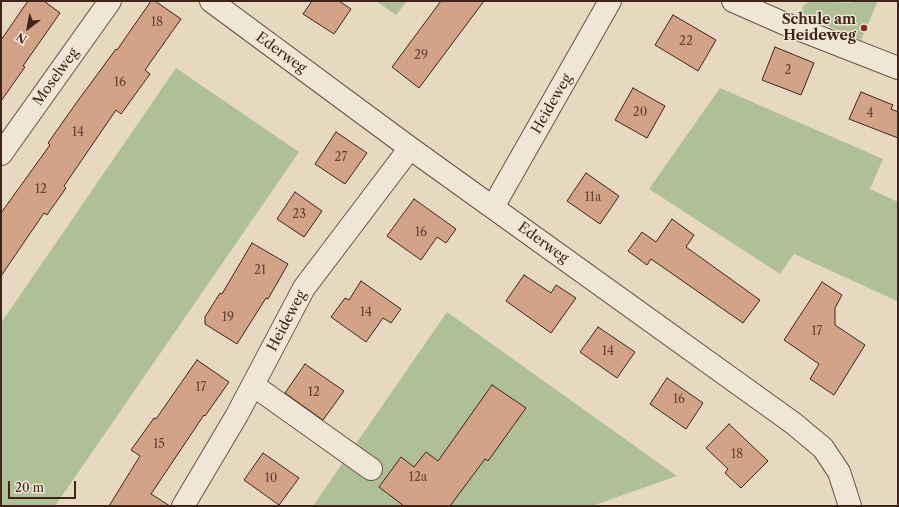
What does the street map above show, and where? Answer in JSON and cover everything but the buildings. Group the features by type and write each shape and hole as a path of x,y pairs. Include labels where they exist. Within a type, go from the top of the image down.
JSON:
{"street":[{"name":"Moselweg","path":"1,154 110,1"},
{"name":"Ederweg","path":"211,1 410,148 793,423 823,448 839,472 850,506"},
{"name":"Heideweg","path":"493,207 610,1"},
{"path":"733,1 783,23 898,68"},
{"name":"Heideweg","path":"184,506 237,415 304,288 410,148"},
{"path":"253,385 371,469"}],"green space":[{"path":"376,1 407,1 396,15"},
{"path":"810,1 851,3 852,1 872,1 877,3 861,40 801,15 803,6"},
{"path":"176,68 299,152 55,506 1,506 1,323"},
{"path":"720,88 883,159 870,189 898,202 897,301 794,254 780,274 649,189"},
{"path":"447,312 677,476 592,506 313,506"}],"place":[{"name":"Schule am Heideweg","path":"864,28"}]}
